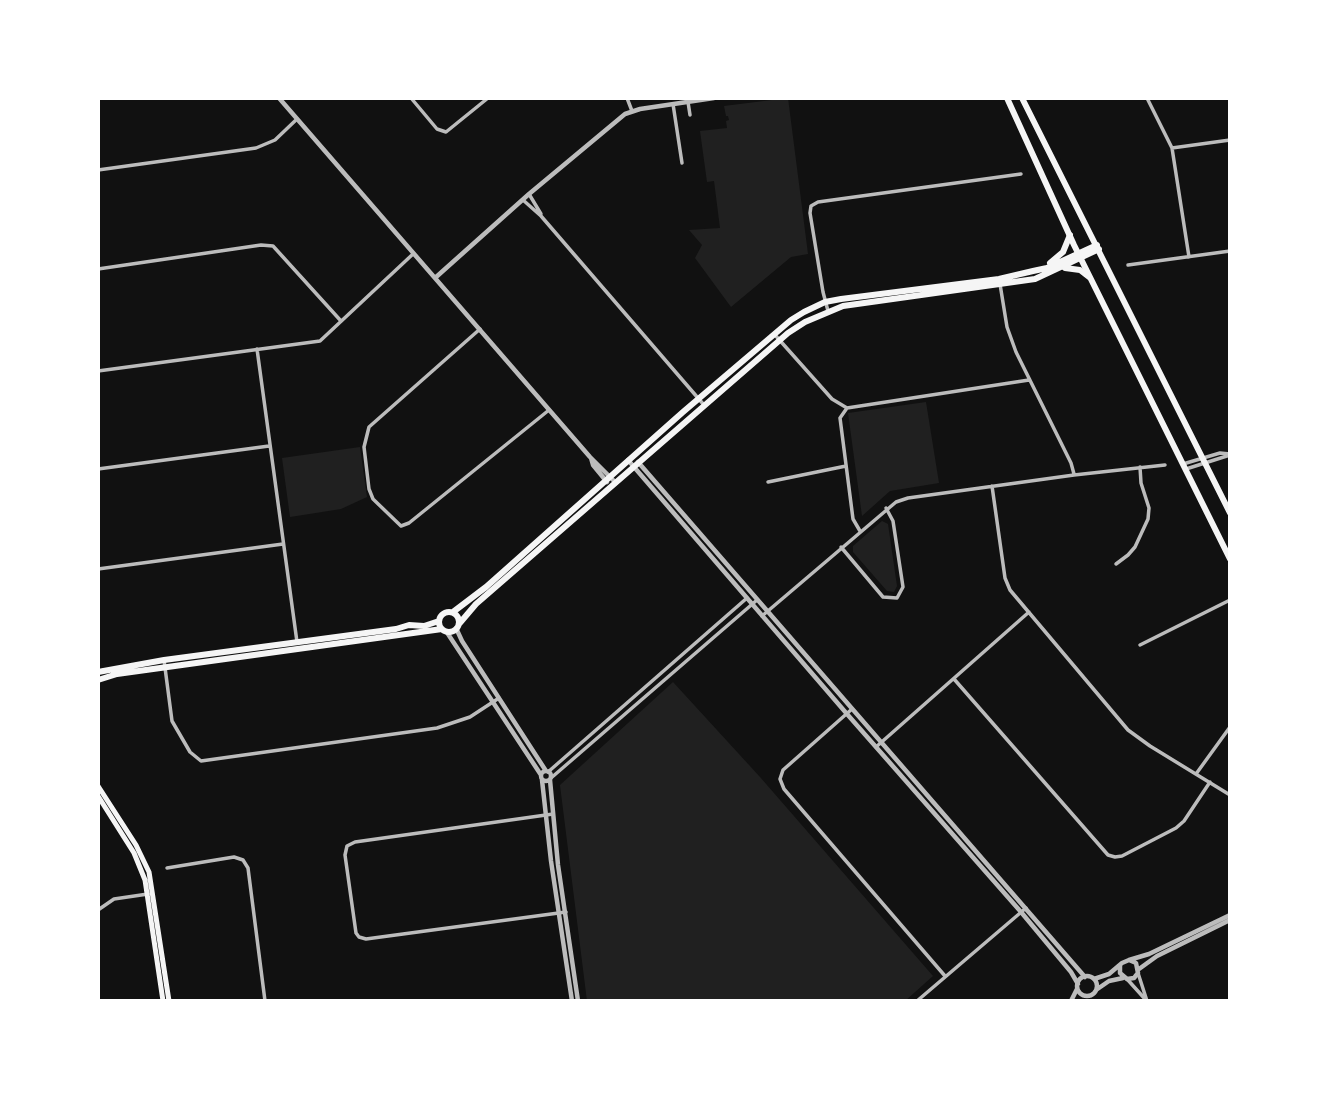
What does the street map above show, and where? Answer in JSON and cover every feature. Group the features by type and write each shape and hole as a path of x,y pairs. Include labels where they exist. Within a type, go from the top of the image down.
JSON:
{"main road":[{"path":"1007,98 1079,256 1230,559"},
{"path":"1023,98 1230,513"},
{"path":"1043,269 1060,255 1070,235"},
{"path":"561,526 608,478 699,399 777,337 805,322 843,306 1000,282 1043,269 1098,247"},
{"path":"297,644 444,630 458,626 503,577 561,526 637,466 777,337 791,320 825,302 1035,279 1059,269 1079,256"},
{"path":"1059,269 1077,268 1091,279"},
{"path":"98,672 409,625 424,626 439,621 445,612 453,612 503,577"},
{"path":"453,612 458,618 458,626"},
{"path":"439,621 444,630"},
{"path":"98,680 165,663"},
{"path":"98,786 136,845 149,872 163,1001"},
{"path":"98,796 134,853 151,894 169,1001"}],"street":[{"path":"279,98 551,409 590,457 593,465 614,484"},
{"path":"411,98 438,129 446,132 488,98"},
{"path":"626,98 632,111"},
{"path":"435,278 616,120 632,111 714,98"},
{"path":"1147,98 1172,148 1189,257"},
{"path":"688,102 690,115"},
{"path":"673,104 682,163"},
{"path":"98,170 256,148 275,140 297,119"},
{"path":"1172,148 1230,140"},
{"path":"828,311 810,213 811,206 818,202 1021,174"},
{"path":"529,194 541,216"},
{"path":"523,200 541,216 704,406"},
{"path":"98,269 261,245 273,246 341,321"},
{"path":"1128,265 1230,251"},
{"path":"98,370 320,341 414,254"},
{"path":"1000,282 1007,327 1029,380 1072,463 1074,475"},
{"path":"480,329 369,427 364,447 369,489 373,499 401,526 409,523 551,409"},
{"path":"777,337 832,399 847,408 1029,380"},
{"path":"257,349 297,644"},
{"path":"847,408 840,418 853,519 860,531"},
{"path":"98,469 269,446"},
{"path":"1184,467 1220,453 1230,454"},
{"path":"631,458 847,714 1085,976 1094,979 1109,974 1129,960 1149,954 1230,915"},
{"path":"762,616 886,508 908,498 1165,465"},
{"path":"768,482 846,466"},
{"path":"1116,564 1135,547 1148,519 1149,508 1141,484 1140,467"},
{"path":"992,486 1005,578 1010,590 1128,730 1230,795"},
{"path":"841,547 883,597 897,598 903,587 893,521 886,508"},
{"path":"98,569 283,544"},
{"path":"749,596 768,612 882,742 1023,910 1071,972 1081,993 1087,996"},
{"path":"544,775 749,596"},
{"path":"444,630 465,652 546,782 757,600"},
{"path":"1140,645 1230,600"},
{"path":"876,747 1029,612"},
{"path":"458,626 465,652"},
{"path":"165,663 170,711 175,729 195,758 201,761 437,729 470,717 496,699"},
{"path":"954,679 1108,855 1122,856 1176,828 1184,821 1210,782"},
{"path":"852,709 783,770 780,779 784,789 946,976"},
{"path":"1196,774 1230,727"},
{"path":"544,775 551,779"},
{"path":"544,775 562,913 578,1001"},
{"path":"550,815 551,779"},
{"path":"550,815 355,842 347,846 345,855 356,933 366,940 562,913"},
{"path":"167,868 234,857 243,860 248,868 265,1001"},
{"path":"98,910 114,899 151,894"},
{"path":"917,1001 1023,910"},
{"path":"562,913 572,1001"},
{"path":"1081,1001 1109,981 1133,978 1157,956 1230,920"},
{"path":"1129,960 1136,963 1147,1001"},
{"path":"1120,966 1120,973 1147,1001"},
{"path":"1071,1001 1077,985 1085,976"},
{"path":"1094,979 1096,991"}],"shaded area":[{"path":"788,98 808,254 791,257 731,307 695,258 702,245 689,230 720,228 714,181 707,182 700,131 727,128 726,121 729,120 724,106"},
{"path":"926,402 939,483 890,491 862,516 848,413"},
{"path":"360,447 367,497 341,509 290,517 282,458"},
{"path":"882,521 888,524 897,586 894,592 887,591 853,552 853,546"},
{"path":"673,682 760,777 933,976 905,1001 587,1001 560,785"}]}
